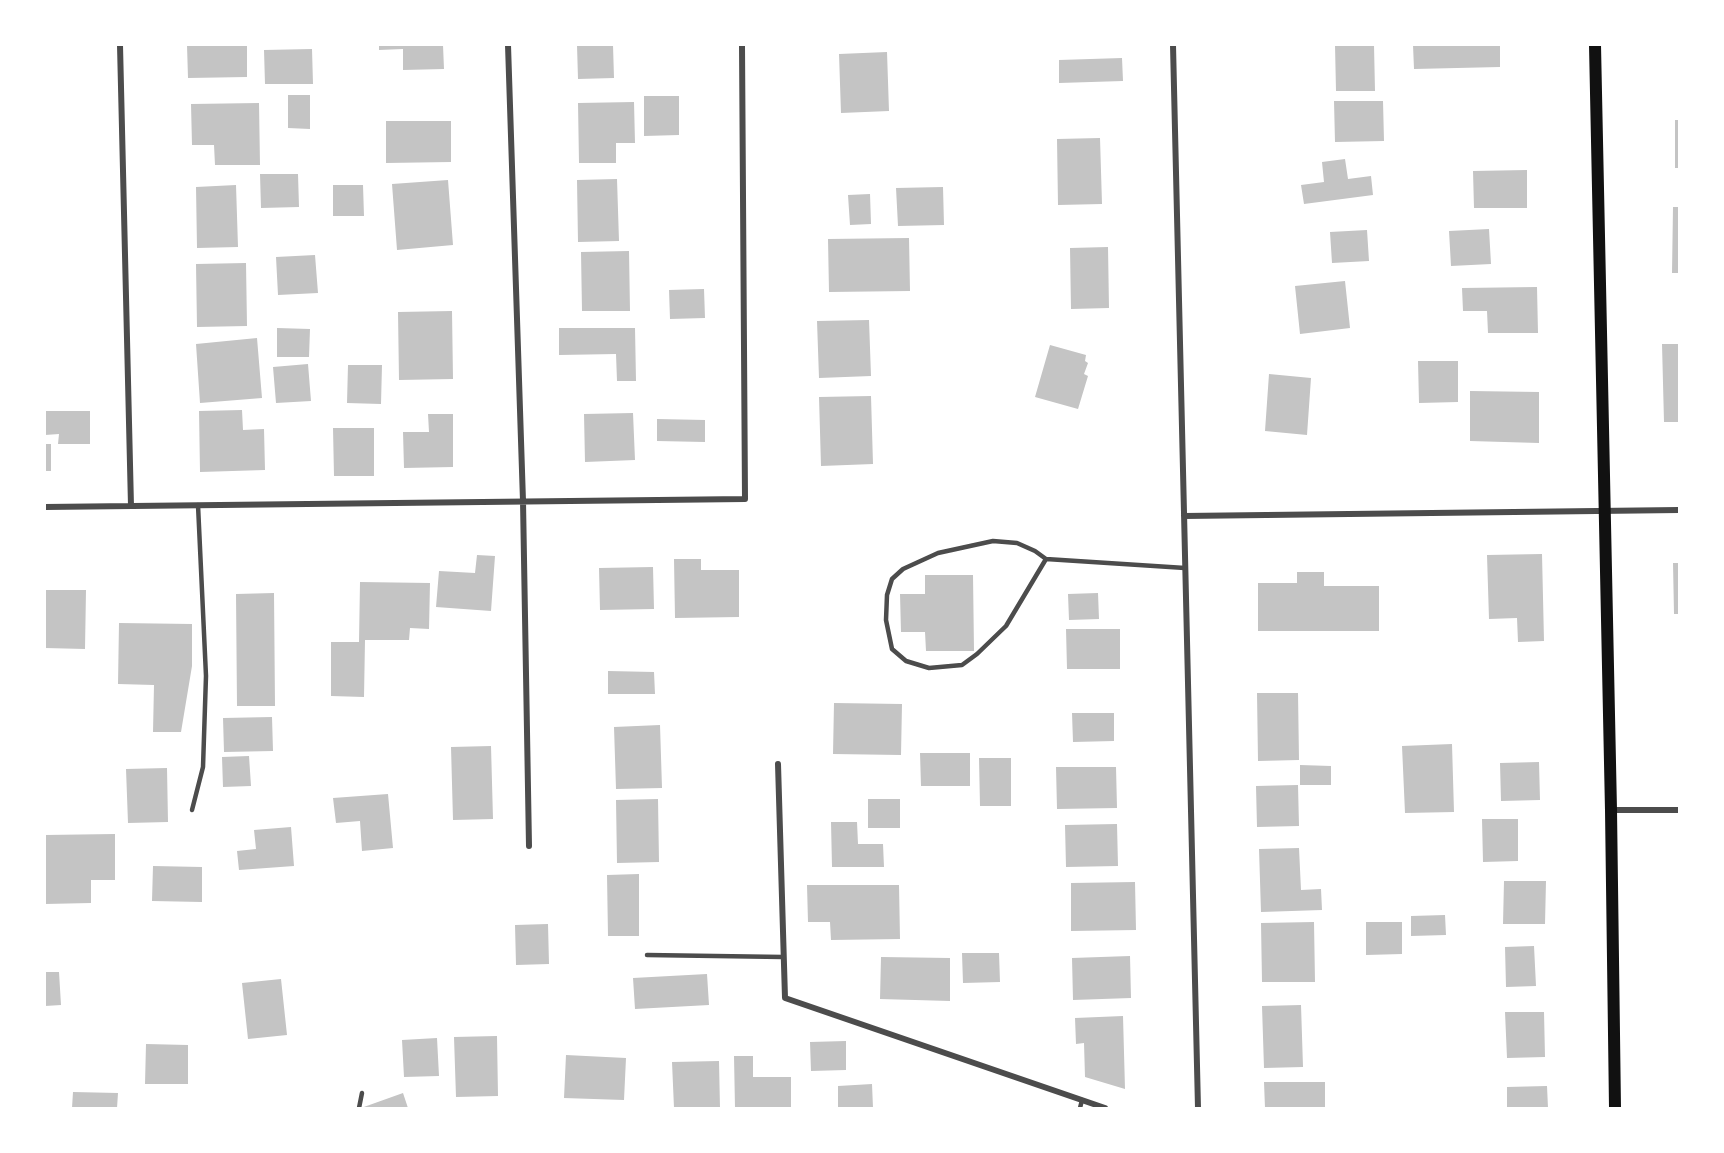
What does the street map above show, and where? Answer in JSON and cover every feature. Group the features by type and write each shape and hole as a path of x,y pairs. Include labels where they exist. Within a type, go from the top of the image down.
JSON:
{"main road":[{"path":"1595,45 1611,810 1614,1108"}],"street":[{"path":"120,45 131,506"},
{"path":"508,45 523,501 529,846"},
{"path":"45,507 745,499 742,45"},
{"path":"1173,45 1198,1108"},
{"path":"1184,516 1679,510"},
{"path":"778,764 785,998 1105,1108"},
{"path":"1611,810 1679,810"}],"lane":[{"path":"192,810 204,767 206,676 198,505"},
{"path":"1046,559 1006,626 962,665 929,668 906,661 892,649 886,620 887,595 892,579 903,569 938,553 993,541 1017,543 1046,559 1185,567"},
{"path":"647,955 783,957"},
{"path":"359,1108 362,1093"},
{"path":"1080,1108 1082,1100"}],"building":[{"path":"187,45 247,45 247,77 188,78"},
{"path":"379,45 443,45 444,69 403,70 403,49 379,50"},
{"path":"577,45 613,45 614,78 578,79"},
{"path":"1335,45 1374,45 1375,91 1336,91"},
{"path":"1413,45 1500,45 1500,67 1414,69"},
{"path":"312,49 313,84 265,84 264,50"},
{"path":"887,52 889,111 841,113 839,54"},
{"path":"1122,58 1123,81 1059,83 1059,60"},
{"path":"288,95 310,95 310,129 288,128"},
{"path":"644,96 679,96 679,135 644,136"},
{"path":"1334,101 1383,101 1384,141 1335,142"},
{"path":"634,102 635,143 616,143 616,163 579,163 578,103"},
{"path":"259,103 260,165 215,165 214,145 192,145 191,104"},
{"path":"1675,120 1679,120 1679,168 1675,168"},
{"path":"386,121 451,121 451,162 386,163"},
{"path":"1100,138 1102,204 1058,205 1057,139"},
{"path":"1345,159 1348,179 1371,176 1373,195 1304,204 1301,185 1324,182 1322,162"},
{"path":"1527,170 1527,208 1474,208 1473,171"},
{"path":"260,174 298,174 299,207 261,208"},
{"path":"617,179 619,241 578,242 577,180"},
{"path":"448,180 453,245 397,250 392,184"},
{"path":"236,185 238,247 197,248 196,187"},
{"path":"333,185 363,185 364,216 333,216"},
{"path":"943,187 944,225 898,226 896,188"},
{"path":"870,194 871,224 850,225 848,195"},
{"path":"1673,207 1679,207 1679,273 1672,273"},
{"path":"1489,229 1491,264 1451,266 1449,231"},
{"path":"1367,230 1369,261 1332,263 1330,232"},
{"path":"909,238 910,291 829,292 828,239"},
{"path":"1108,247 1109,308 1071,309 1070,248"},
{"path":"629,251 630,311 582,311 581,252"},
{"path":"315,255 318,293 278,295 276,257"},
{"path":"246,263 247,326 197,327 196,264"},
{"path":"1345,281 1350,328 1300,334 1295,286"},
{"path":"1537,287 1538,333 1488,333 1487,311 1463,311 1462,288"},
{"path":"704,289 705,318 670,319 669,290"},
{"path":"452,311 453,379 399,380 398,312"},
{"path":"869,320 871,376 819,378 817,321"},
{"path":"277,328 310,329 309,357 277,357"},
{"path":"559,328 635,328 636,381 617,381 616,354 559,355"},
{"path":"257,338 262,398 200,403 196,344"},
{"path":"1662,344 1679,344 1679,422 1664,422"},
{"path":"1050,345 1086,355 1085,361 1088,363 1084,374 1088,376 1078,409 1035,397"},
{"path":"1418,361 1458,361 1458,402 1419,403"},
{"path":"308,364 311,401 276,403 273,367"},
{"path":"348,365 382,365 381,404 347,403"},
{"path":"1269,374 1311,378 1307,435 1265,431"},
{"path":"1470,391 1539,392 1539,443 1470,441"},
{"path":"871,396 873,464 821,466 819,397"},
{"path":"242,410 243,430 264,429 265,470 200,472 199,411"},
{"path":"45,411 90,411 90,444 58,444 59,434 45,435"},
{"path":"633,413 635,460 585,462 584,414"},
{"path":"428,414 453,414 453,467 404,468 403,432 429,432"},
{"path":"657,419 705,420 705,442 657,441"},
{"path":"333,428 374,428 374,476 334,476"},
{"path":"45,444 51,444 51,471 45,471"},
{"path":"1542,554 1544,641 1518,642 1517,618 1489,619 1487,555"},
{"path":"477,555 495,556 491,611 436,607 439,571 475,573"},
{"path":"674,559 701,559 701,570 739,570 739,617 675,618"},
{"path":"1673,563 1679,563 1679,614 1674,614"},
{"path":"653,567 654,609 600,610 599,568"},
{"path":"1297,572 1324,572 1324,586 1379,586 1379,631 1258,631 1258,583 1297,583"},
{"path":"925,575 973,575 974,651 926,651 925,632 901,632 900,594 925,594"},
{"path":"360,582 430,583 429,629 410,628 409,640 365,640 364,697 331,696 331,642 359,642"},
{"path":"45,590 86,590 85,649 45,648"},
{"path":"274,593 275,706 237,706 236,594"},
{"path":"1098,593 1099,619 1069,620 1068,594"},
{"path":"119,623 192,624 192,666 181,732 153,732 154,685 118,684"},
{"path":"1066,629 1120,629 1120,669 1067,669"},
{"path":"608,671 654,672 655,694 608,694"},
{"path":"1257,693 1298,693 1299,760 1258,761"},
{"path":"834,703 902,704 901,755 833,754"},
{"path":"1072,713 1114,713 1114,741 1073,742"},
{"path":"272,717 273,751 224,752 223,718"},
{"path":"660,725 662,788 616,789 614,727"},
{"path":"1452,744 1454,812 1405,813 1402,746"},
{"path":"491,746 493,819 453,820 451,747"},
{"path":"920,753 970,753 970,786 921,786"},
{"path":"249,756 251,786 223,787 222,757"},
{"path":"979,758 1011,758 1011,806 980,806"},
{"path":"1539,762 1540,800 1501,801 1500,763"},
{"path":"1300,765 1331,766 1331,785 1300,785"},
{"path":"1056,767 1116,767 1117,808 1057,809"},
{"path":"167,768 168,822 128,823 126,769"},
{"path":"1298,785 1299,826 1257,827 1256,786"},
{"path":"388,794 393,848 362,851 360,821 336,823 333,798"},
{"path":"658,799 659,862 617,863 616,800"},
{"path":"868,799 900,799 900,828 868,828"},
{"path":"1482,819 1518,819 1518,861 1483,862"},
{"path":"831,822 857,822 858,844 883,844 884,867 832,867"},
{"path":"1117,824 1118,866 1066,867 1065,825"},
{"path":"291,827 294,866 239,870 237,851 256,849 254,830"},
{"path":"115,834 115,880 91,880 91,903 45,904 45,835"},
{"path":"1299,848 1301,890 1321,889 1322,910 1261,912 1259,849"},
{"path":"153,866 202,867 202,902 152,901"},
{"path":"639,874 639,936 608,936 607,875"},
{"path":"1504,881 1546,881 1545,924 1503,924"},
{"path":"1135,882 1136,930 1071,931 1071,883"},
{"path":"807,885 899,885 900,939 831,940 830,922 808,922"},
{"path":"1445,915 1446,935 1411,936 1411,916"},
{"path":"1314,922 1315,982 1262,982 1261,923"},
{"path":"1366,922 1402,922 1402,954 1366,955"},
{"path":"548,924 549,964 516,965 515,925"},
{"path":"1534,946 1536,986 1506,987 1505,947"},
{"path":"962,953 999,953 1000,982 963,983"},
{"path":"1130,956 1131,998 1073,1000 1072,958"},
{"path":"881,957 950,958 950,1001 880,999"},
{"path":"45,972 59,972 61,1005 45,1006"},
{"path":"707,974 709,1005 635,1009 633,978"},
{"path":"281,979 287,1035 248,1039 242,983"},
{"path":"1301,1005 1303,1067 1264,1068 1262,1006"},
{"path":"1505,1012 1544,1012 1545,1057 1507,1058"},
{"path":"1123,1016 1125,1089 1085,1077 1084,1043 1076,1044 1075,1018"},
{"path":"497,1036 498,1096 456,1097 454,1037"},
{"path":"437,1038 439,1076 404,1077 402,1040"},
{"path":"846,1041 846,1070 811,1071 810,1042"},
{"path":"146,1044 188,1045 188,1084 145,1084"},
{"path":"566,1055 626,1058 624,1100 564,1098"},
{"path":"734,1056 753,1056 753,1077 791,1077 791,1108 735,1108"},
{"path":"719,1061 720,1108 674,1108 672,1062"},
{"path":"1264,1082 1325,1082 1325,1108 1265,1108"},
{"path":"872,1084 873,1108 838,1108 838,1086"},
{"path":"1547,1086 1548,1108 1507,1108 1507,1087"},
{"path":"73,1092 118,1093 117,1108 72,1108"},
{"path":"403,1093 408,1108 361,1108"}]}
